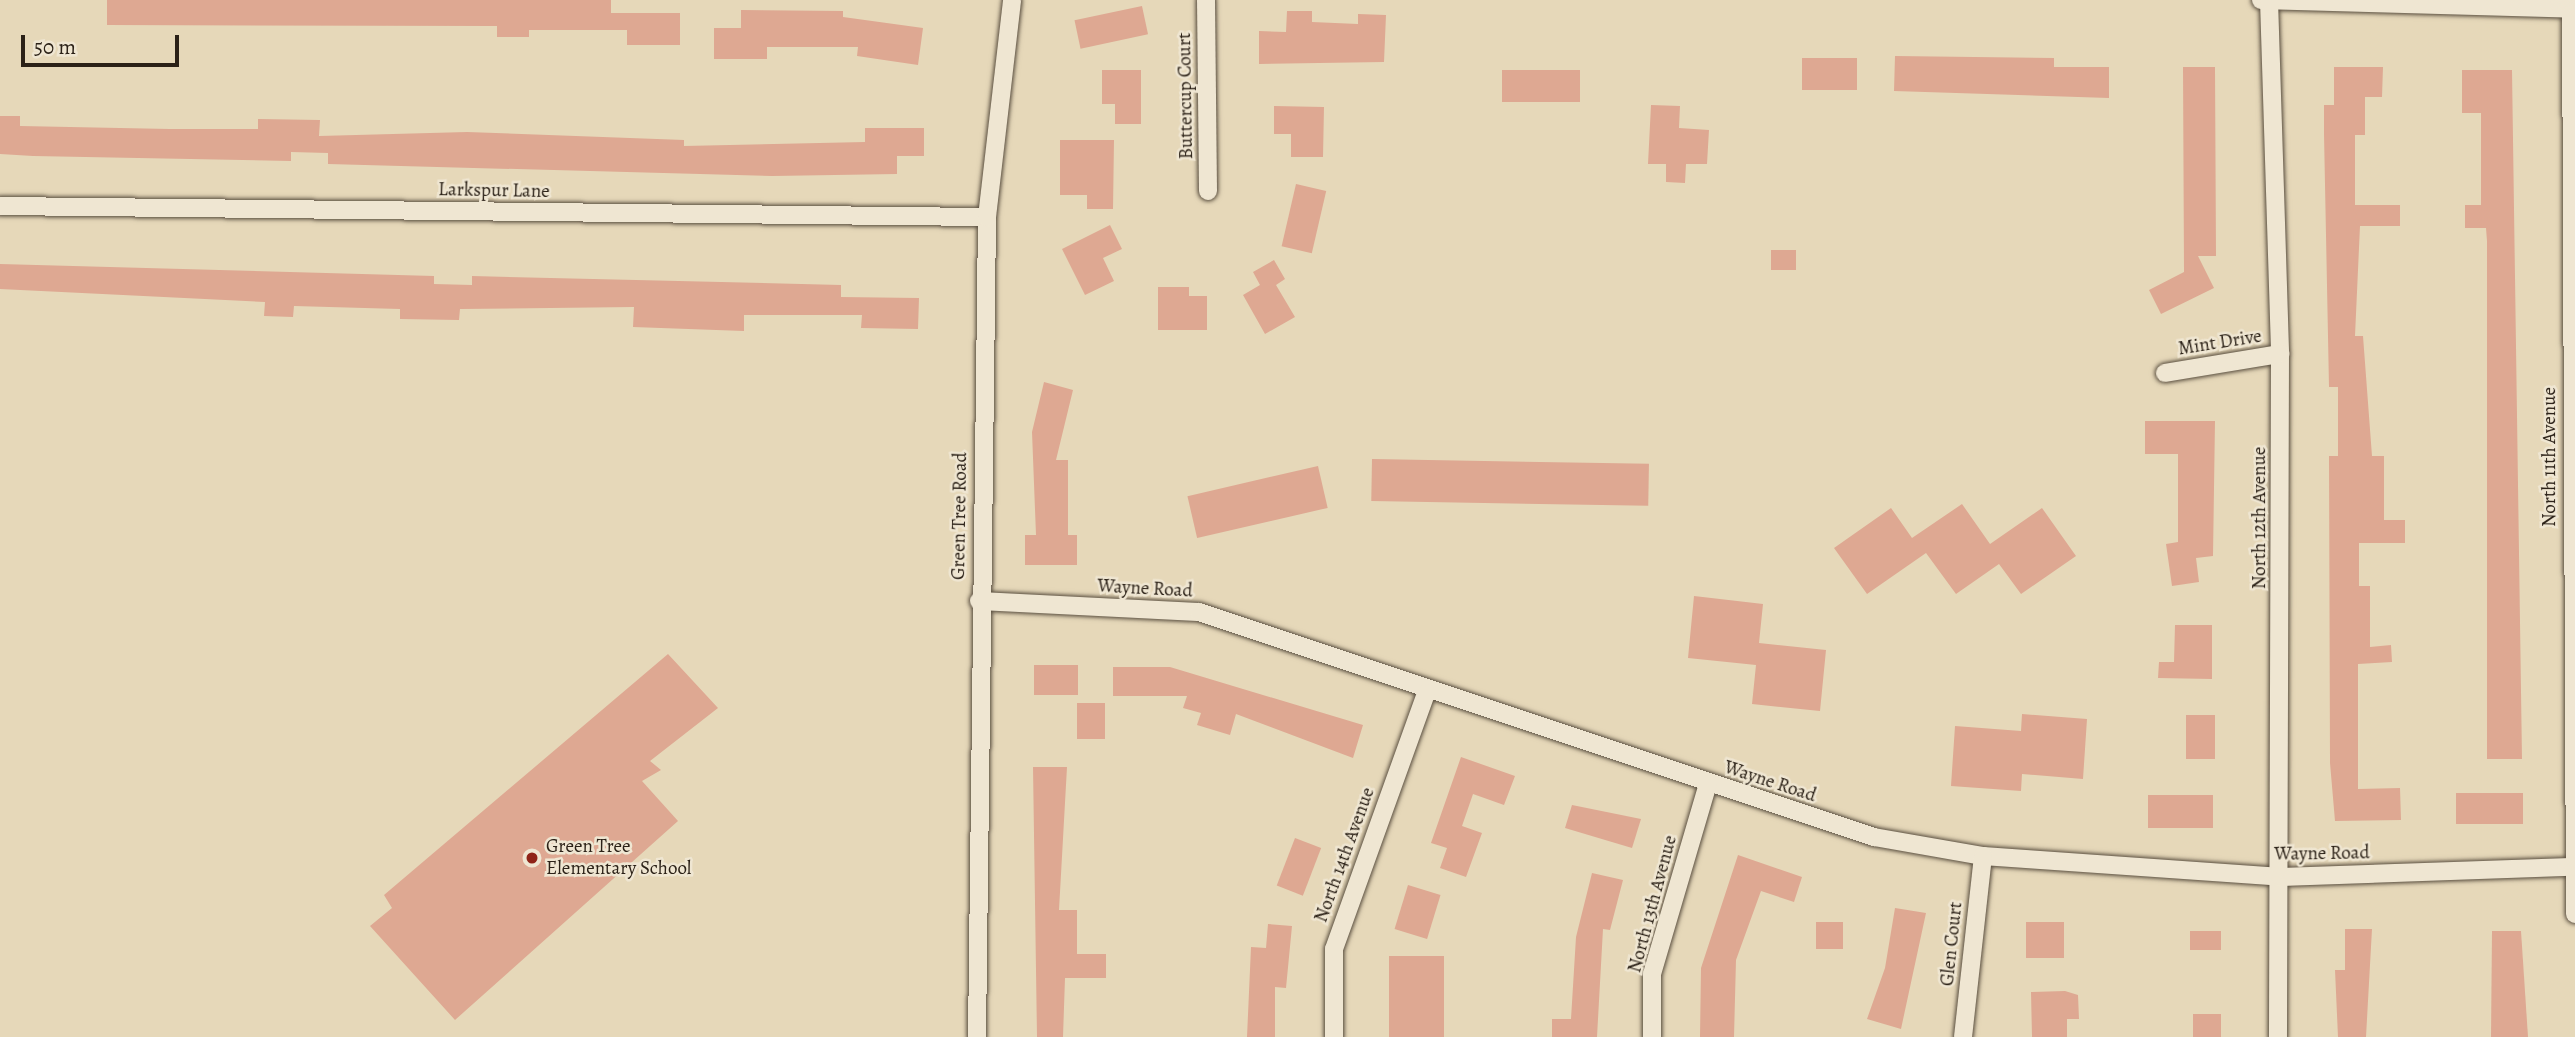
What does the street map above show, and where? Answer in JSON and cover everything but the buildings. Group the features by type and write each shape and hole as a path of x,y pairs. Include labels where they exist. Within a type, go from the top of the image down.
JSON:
{"street":[{"name":"Buttercup Court","path":"1206,0 1208,191"},
{"path":"2261,0 2572,6"},
{"name":"North 12th Avenue","path":"2269,0 2280,354 2281,877 2278,1037"},
{"name":"Green Tree Road","path":"977,1037 979,601 987,217 1006,2"},
{"name":"North 11th Avenue","path":"2572,6 2571,867 2575,914"},
{"name":"Larkspur Lane","path":"0,206 987,217"},
{"name":"Mint Drive","path":"2165,373 2280,354"},
{"name":"Wayne Road","path":"979,601 1199,612 1426,693 1874,837 1983,856 2281,877 2571,867"},
{"name":"North 14th Avenue","path":"1334,1037 1334,949 1426,693"},
{"name":"North 13th Avenue","path":"1653,1037 1652,974 1708,784"},
{"name":"Glen Court","path":"1964,1037 1983,856"}],"place":[{"name":"Green Tree Elementary School","path":"532,858"}]}
